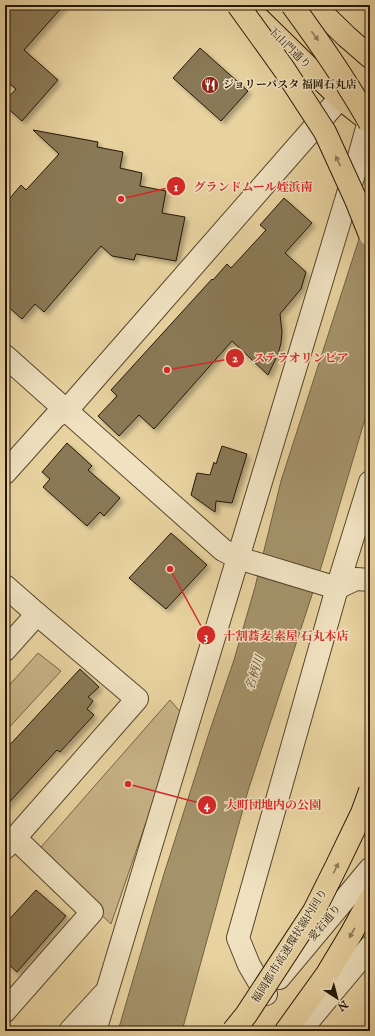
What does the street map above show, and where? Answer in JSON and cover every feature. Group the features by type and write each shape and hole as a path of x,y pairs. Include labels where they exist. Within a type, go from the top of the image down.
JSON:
{"main road":[{"path":"238,5 284,69 324,132 356,200 370,235"},
{"name":"下山門通り","path":"244,5 340,98 370,122"},
{"path":"292,5 320,42 370,122"},
{"path":"314,5 370,57"},
{"name":"福岡都市高速環状線内回り","path":"234,1031 314,911 358,820 370,791"},
{"path":"286,1031 327,974 352,934 370,899"}],"street":[{"path":"5,473 56,416 67,410 340,98"},
{"path":"95,1031 370,122"},
{"path":"5,356 223,550 238,558 337,588 356,579 370,580"},
{"path":"266,994 249,965 238,938 337,588 370,482"},
{"path":"5,586 137,699 10,843 92,912 5,1011"},
{"path":"5,650 37,614"},
{"name":"愛宕通り","path":"234,1031 370,869"},
{"path":"300,1031 370,947"},
{"path":"70,1031 107,990"}],"shaded area":[{"path":"38,653 61,671 5,732 5,690"},
{"path":"170,700 183,715 111,924 35,854"}],"water":[{"name":"名柄川","path":"370,205 370,402 323,561 248,791 182,1031 118,1031 163,877 234,660 255,587 281,481"}],"building":[{"path":"5,5 64,5 24,50 58,80 22,121 5,106 5,101 16,89 5,80"},
{"name":"ジョリーパスタ 福岡石丸店","path":"200,48 248,91 221,121 173,78"},
{"path":"33,130 98,142 97,147 123,152 120,168 142,173 140,186 166,191 162,213 185,217 176,261 136,254 134,260 112,256 101,246 44,312 35,304 22,319 5,304 5,204 21,185 26,190 59,154"},
{"path":"284,198 312,223 285,253 306,272 301,289 280,314 282,332 281,343 278,354 268,375 232,341 154,429 139,415 119,436 98,416 117,396 111,390 212,279 213,280 227,264 231,268 266,230 260,225"},
{"path":"67,443 92,466 88,470 120,498 104,516 100,512 87,526 43,487 50,479 42,472"},
{"path":"222,446 247,454 232,503 216,501 215,512 191,495 197,473 210,475 214,462 216,464"},
{"path":"171,533 207,565 166,609 129,578"},
{"path":"80,669 99,687 88,697 93,701 87,709 94,715 60,752 57,750 5,807 5,750"},
{"path":"36,890 66,916 17,972 5,961 5,924"}],"place":[{"name":"ジョリーパスタ 福岡石丸店","path":"210,85"},
{"name":"グランドムール姪浜南","path":"121,199"},
{"name":"ステラオリンピア","path":"167,370"},
{"name":"十割蕎麦 素屋 石丸本店","path":"170,569"},
{"name":"大町団地内の公園","path":"128,784"}]}
